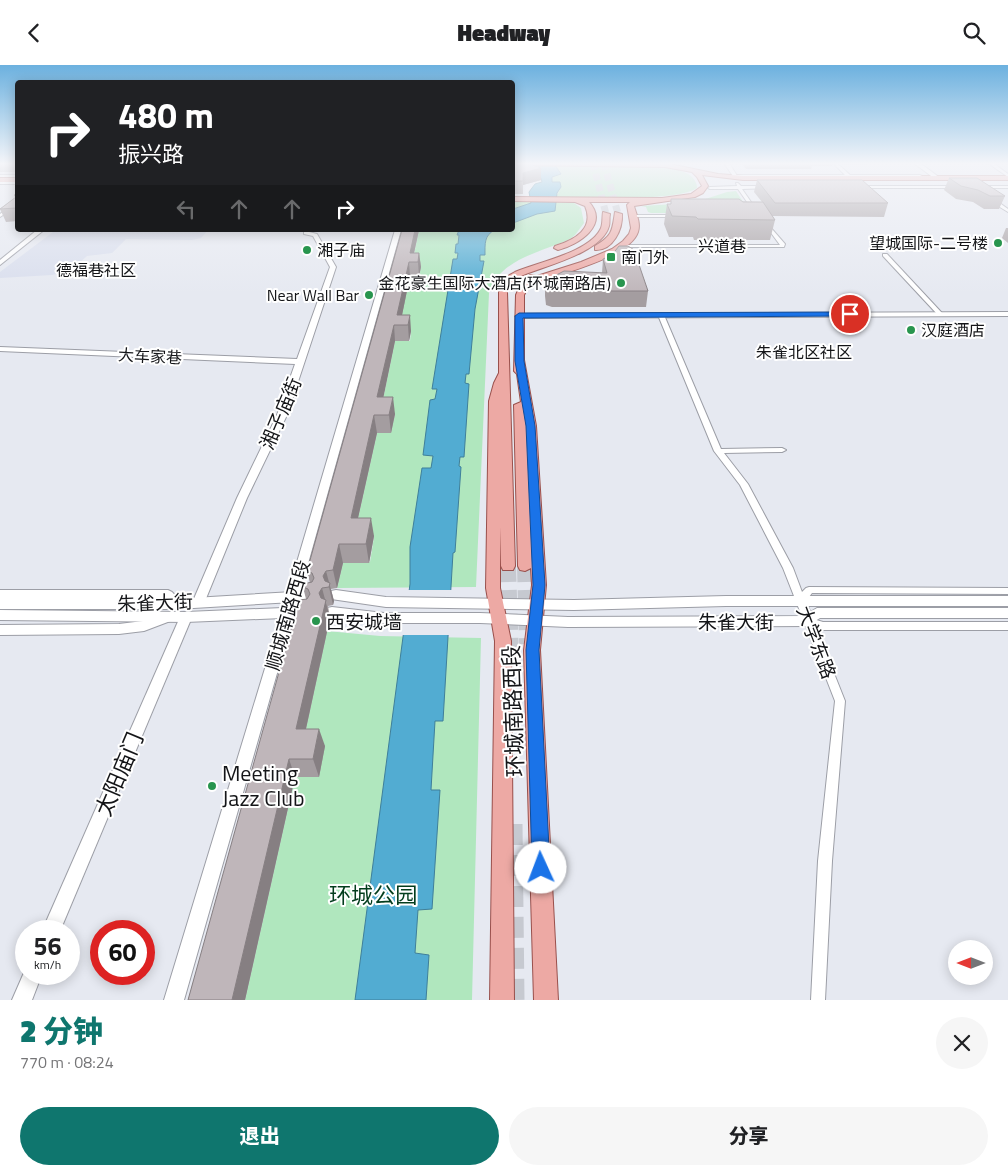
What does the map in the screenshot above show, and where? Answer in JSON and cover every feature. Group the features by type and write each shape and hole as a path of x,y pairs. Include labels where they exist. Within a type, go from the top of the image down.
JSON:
{"main road":[{"path":"548,252 574,242 587,232 592,218 589,207"},
{"path":"525,283 595,259 624,246 634,230 630,207"},
{"path":"511,278 526,269 590,244 603,233 607,226 606,214"},
{"path":"525,283 542,271 588,253 606,243 616,232 619,224 618,214"},
{"path":"511,278 525,264 537,257"},
{"name":"环城南路西段","path":"508,566 502,301 503,292 511,278"},
{"name":"环城南路西段","path":"525,283 520,295 519,316 525,566"},
{"name":"环城南路西段","path":"520,361 530,426 539,585 532,650 546,1000"},
{"name":"环城南路西段","path":"502,1000 503,641 493,583 495,401 499,383 505,372"},
{"name":"朱雀大街","path":"336,595 386,602 464,602 497,611"},
{"name":"朱雀大街","path":"0,604 178,613 199,601 310,596"},
{"name":"朱雀大街","path":"536,612 801,601 1008,601"},
{"name":"朱雀大街","path":"332,612 384,618 463,618 497,611 807,621 817,613 1008,613"},
{"name":"朱雀大街","path":"0,615 306,612"}],"street":[{"path":"0,216 13,207"},
{"name":"兴道巷","path":"624,246 784,245 754,207"},
{"name":"兴道巷","path":"633,216 682,216"},
{"name":"兴道巷","path":"750,216 760,216"},
{"path":"0,263 39,232"},
{"name":"湘子庙街","path":"199,601 242,498 282,415 333,267 315,235 306,232"},
{"name":"顺城南路西段","path":"174,1000 397,232"},
{"path":"885,255 940,314"},
{"path":"519,316 1008,314"},
{"name":"大学东路","path":"661,315 718,451 744,484 788,568 807,621 840,701 825,861 818,1000"},
{"name":"大车家巷","path":"0,349 301,362"},
{"path":"718,451 782,450"},
{"path":"801,601 809,590 1008,591"},
{"path":"0,595 168,595 178,613 144,626 119,629 0,630"},
{"name":"太阳庙门","path":"55,920 178,613"},
{"path":"807,621 822,626 1008,627"},
{"path":"22,1000 28,985"}],"shaded area":[{"path":"53,232 206,232 201,238 192,240 126,239 112,253 87,256 71,270 52,275 0,278 0,272"}],"green space":[{"path":"515,207 581,208 584,223 575,235 570,239 512,264 494,281 489,293 476,587 337,588 343,563 370,562 374,537 354,536 377,433 391,432 395,414 380,414 395,341 410,341 411,331 398,331 419,232 515,232"},
{"path":"644,207 746,207 749,211 744,213 651,213 648,212"},
{"name":"环城公园","path":"327,631 380,636 481,638 472,1000 245,1000 295,777 319,776 302,747"}],"water":[{"path":"555,207 555,211 537,214 515,222 515,208"},
{"path":"458,232 491,232 485,244 485,255 480,255 480,261 484,261 475,309 469,374 466,374 465,383 469,384 464,457 460,457 459,466 461,467 455,552 453,553 443,721 435,721 431,790 440,790 432,909 418,910 415,953 429,955 426,1000 355,1000 410,584 410,547 422,468 431,468 433,456 423,455 430,400 435,399 437,389 432,389 453,259 457,259 458,253 455,253 459,235 457,235"}],"pier":[{"path":"407,590 453,590 450,635 401,635"}],"building":[{"path":"3,207 15,207 15,208 0,209"},
{"path":"668,207 766,207 775,220 698,219 696,217 672,216"},
{"name":"西安城墙","path":"401,232 415,232 410,253 419,253 418,262 409,262 397,315 410,315 408,325 394,325 377,397 393,397 389,415 374,415 351,518 371,518 366,544 339,544 333,570 326,571 323,576 325,581 330,583 329,587 322,588 319,593 321,598 326,600 296,729 319,729 313,759 289,759 232,1000 188,1000 299,600 307,599 310,594 308,589 303,587 303,584 312,582 314,578 312,573 307,571"},
{"path":"619,246 628,246 634,250 648,291 546,290 545,281 564,271 607,273 603,259 612,255"}],"tunnel":[{"path":"604,207 606,214"},
{"path":"616,207 618,214"},
{"path":"508,566 511,658"},
{"path":"525,566 527,644"},
{"path":"512,824 514,1000"}],"place":[{"name":"望城国际-二号楼","path":"998,243"},
{"name":"湘子庙","path":"307,250"},
{"name":"南门外","path":"611,257"},
{"name":"金花豪生国际大酒店(环城南路店)","path":"621,283"},
{"name":"Near Wall Bar","path":"369,295"},
{"name":"汉庭酒店","path":"911,330"},
{"name":"西安城墙","path":"316,621"},
{"name":"Meeting Jazz Club","path":"212,786"}],"district":[{"name":"德福巷社区","path":"96,270"},
{"name":"朱雀北区社区","path":"804,352"}],"route":[{"path":"541,868 532,650 539,585 530,426 520,361 519,316 850,314"}]}
